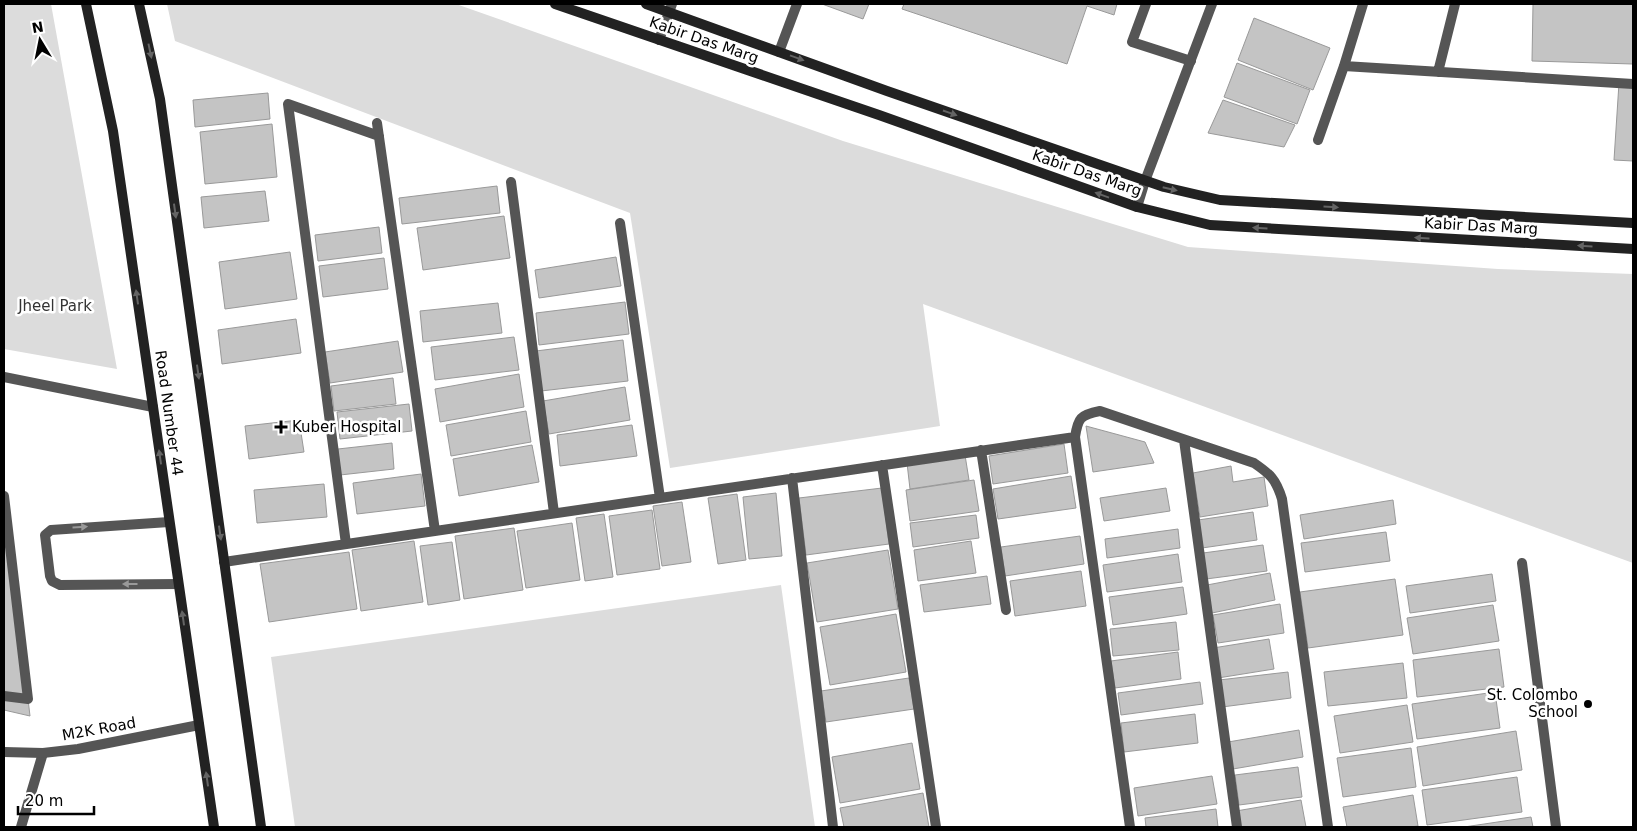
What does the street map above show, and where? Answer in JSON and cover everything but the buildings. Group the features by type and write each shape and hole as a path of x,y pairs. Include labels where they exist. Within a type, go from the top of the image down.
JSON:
{"street":[{"name":"Road Number 44","path":"86,4 113,131 214,827"},
{"path":"139,4 160,100 260,827"},
{"name":"Kabir Das Marg","path":"555,4 879,115 1137,207 1210,225 1633,249"},
{"name":"Kabir Das Marg","path":"646,4 671,8 779,52 1164,188 1220,200 1633,223"},
{"path":"779,52 797,4"},
{"path":"1146,4 1132,42 1191,61"},
{"path":"1137,207 1145,181 1212,4"},
{"path":"1318,140 1363,4"},
{"path":"1438,72 1455,4"},
{"path":"659,40 671,8"},
{"path":"1344,66 1633,84"},
{"path":"346,544 288,104 379,136"},
{"path":"377,123 435,531"},
{"path":"511,182 554,513"},
{"path":"620,223 660,498"},
{"path":"4,377 153,407"},
{"path":"1130,827 1075,437 1078,422 1085,414 1100,411 1254,463 1269,473 1278,485 1282,499 1328,827"},
{"path":"224,562 1075,437"},
{"path":"1184,440 1237,827"},
{"path":"981,450 1006,610"},
{"path":"882,465 936,827"},
{"path":"792,478 833,827"},
{"path":"4,496 28,699 4,696"},
{"path":"169,522 51,530 45,535 50,576 52,581 60,585 178,584"},
{"path":"1522,563 1556,827"},
{"name":"M2K Road","path":"4,752 43,753 78,749 199,725"},
{"path":"21,827 43,753"}],"green space":[{"name":"Jheel Park","path":"4,4 51,4 117,369 4,349"},
{"path":"167,4 456,4 843,141 1188,247 1498,269 1633,274 1633,563 923,304 940,426 670,468 630,213 175,41"},
{"path":"781,585 815,827 295,827 271,657"}],"place":[{"name":"Kuber Hospital","path":"281,427"},
{"name":"St. Colombo School","path":"1588,704"}]}
